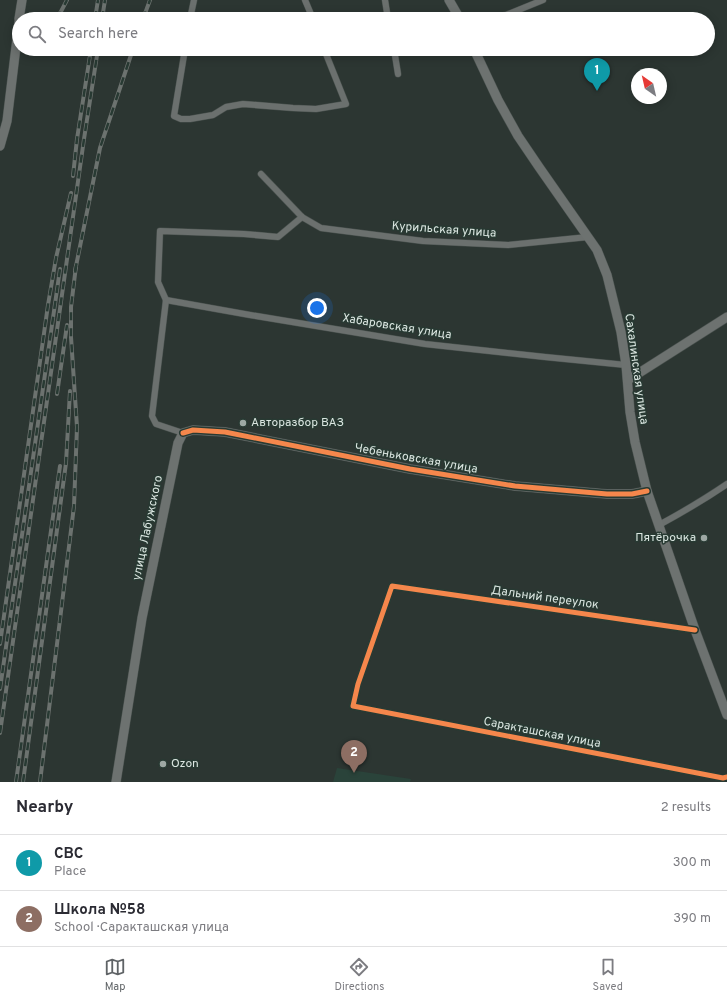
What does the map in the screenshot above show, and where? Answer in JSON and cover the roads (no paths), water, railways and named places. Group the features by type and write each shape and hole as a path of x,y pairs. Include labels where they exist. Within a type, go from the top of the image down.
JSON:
{"street":[{"path":"20,12 22,0"},
{"path":"191,12 194,0"},
{"path":"305,0 310,12"},
{"path":"385,0 387,12"},
{"path":"449,0 456,12"},
{"path":"513,12 543,0"},
{"path":"0,144 7,121 15,56"},
{"path":"184,56 174,116 180,119 190,119 213,115 226,107 243,104 316,109 346,104 327,56"},
{"path":"395,56 398,74"},
{"name":"Сахалинская улица","path":"477,56 498,100 518,136 538,167 598,250 607,275 621,332 628,380 630,412 635,442 647,491 695,630 727,715"},
{"name":"Курильская улица","path":"261,174 302,217 321,228 423,241 508,245 588,237"},
{"path":"183,433 156,424 152,416 166,300 158,282 160,232 244,234 278,237 302,217"},
{"name":"Хабаровская улица","path":"166,300 258,317 425,344 626,365"},
{"path":"628,380 727,317"},
{"name":"Чебеньковская улица","path":"183,433 193,430 225,432 410,469 515,486 607,494 632,494 647,491"},
{"name":"улица Лабужского","path":"116,782 142,618 178,443 183,433"},
{"path":"659,525 712,495 727,484"},
{"name":"Дальний переулок","path":"353,706 358,684 392,586 695,630"},
{"name":"Саракташская улица","path":"353,706 725,779"}],"railway":[{"path":"61,12 67,0"},
{"path":"96,12 98,0"},
{"path":"103,12 105,0"},
{"path":"146,12 150,0"},
{"path":"73,176 77,139 90,56"},
{"path":"0,733 97,56"},
{"path":"75,271 100,148 131,56"},
{"path":"0,644 48,305 56,258 71,193"},
{"path":"40,782 74,506 77,427 71,337 71,307 76,266"},
{"path":"0,689 60,269"},
{"path":"57,394 67,325"},
{"path":"23,782 66,463 70,391"},
{"path":"16,782 60,466"}],"place":[{"name":"СВС","path":"597,91"},
{"name":"Авторазбор ВАЗ","path":"243,423"},
{"name":"Пятёрочка","path":"704,538"},
{"name":"Ozon","path":"163,764"},
{"name":"Школа №58","path":"354,773"}]}
